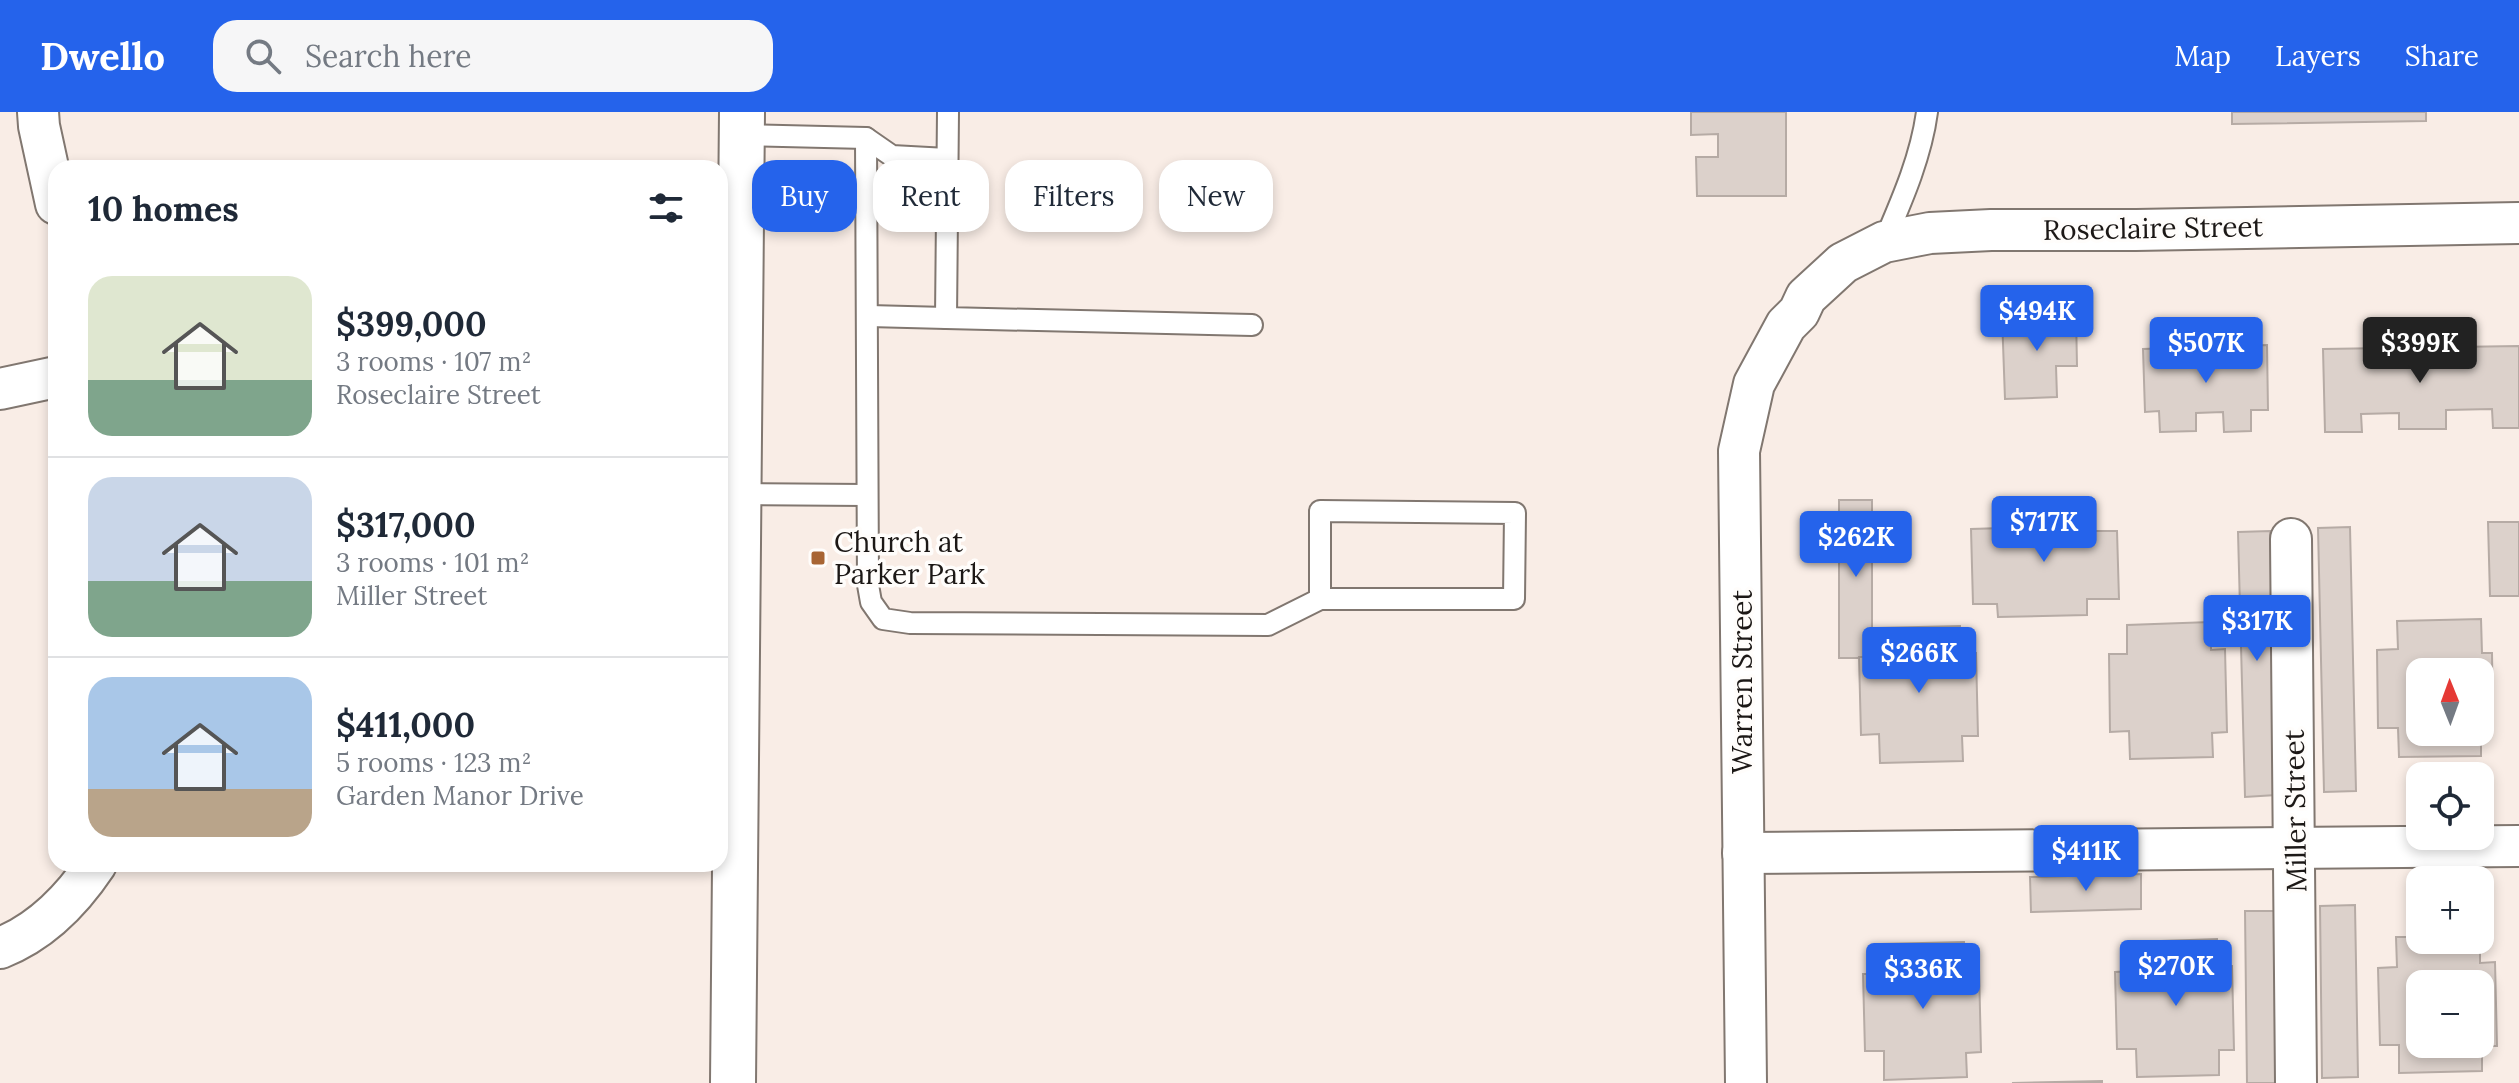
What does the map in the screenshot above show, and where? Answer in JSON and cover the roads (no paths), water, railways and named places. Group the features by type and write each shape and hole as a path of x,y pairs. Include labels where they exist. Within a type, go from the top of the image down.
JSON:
{"main road":[{"path":"733,1083 729,593 739,494 742,124"}],"street":[{"path":"38,112 48,163"},
{"name":"Roseclaire Street","path":"1806,297 1843,263 1884,242 1930,233 2519,223"},
{"name":"Warren Street","path":"1746,1083 1739,451 1754,384 1786,325 1799,312 1806,297"},
{"path":"0,389 48,379"},
{"name":"Miller Street","path":"2291,539 2296,1083"},
{"path":"1743,853 2519,846"},
{"path":"0,948 48,920 91,872"}],"lane":[{"path":"946,318 948,112"},
{"path":"1884,242 1904,198 1924,133 1927,112"},
{"path":"742,124 866,138 892,156 947,159"},
{"path":"866,138 868,585 871,602 883,619 910,623 1268,625 1320,599 1514,599 1515,513 1320,511 1320,599"},
{"path":"869,316 1252,325"},
{"path":"739,494 866,495"}],"place":[{"name":"Church at Parker Park","path":"818,558"}]}
